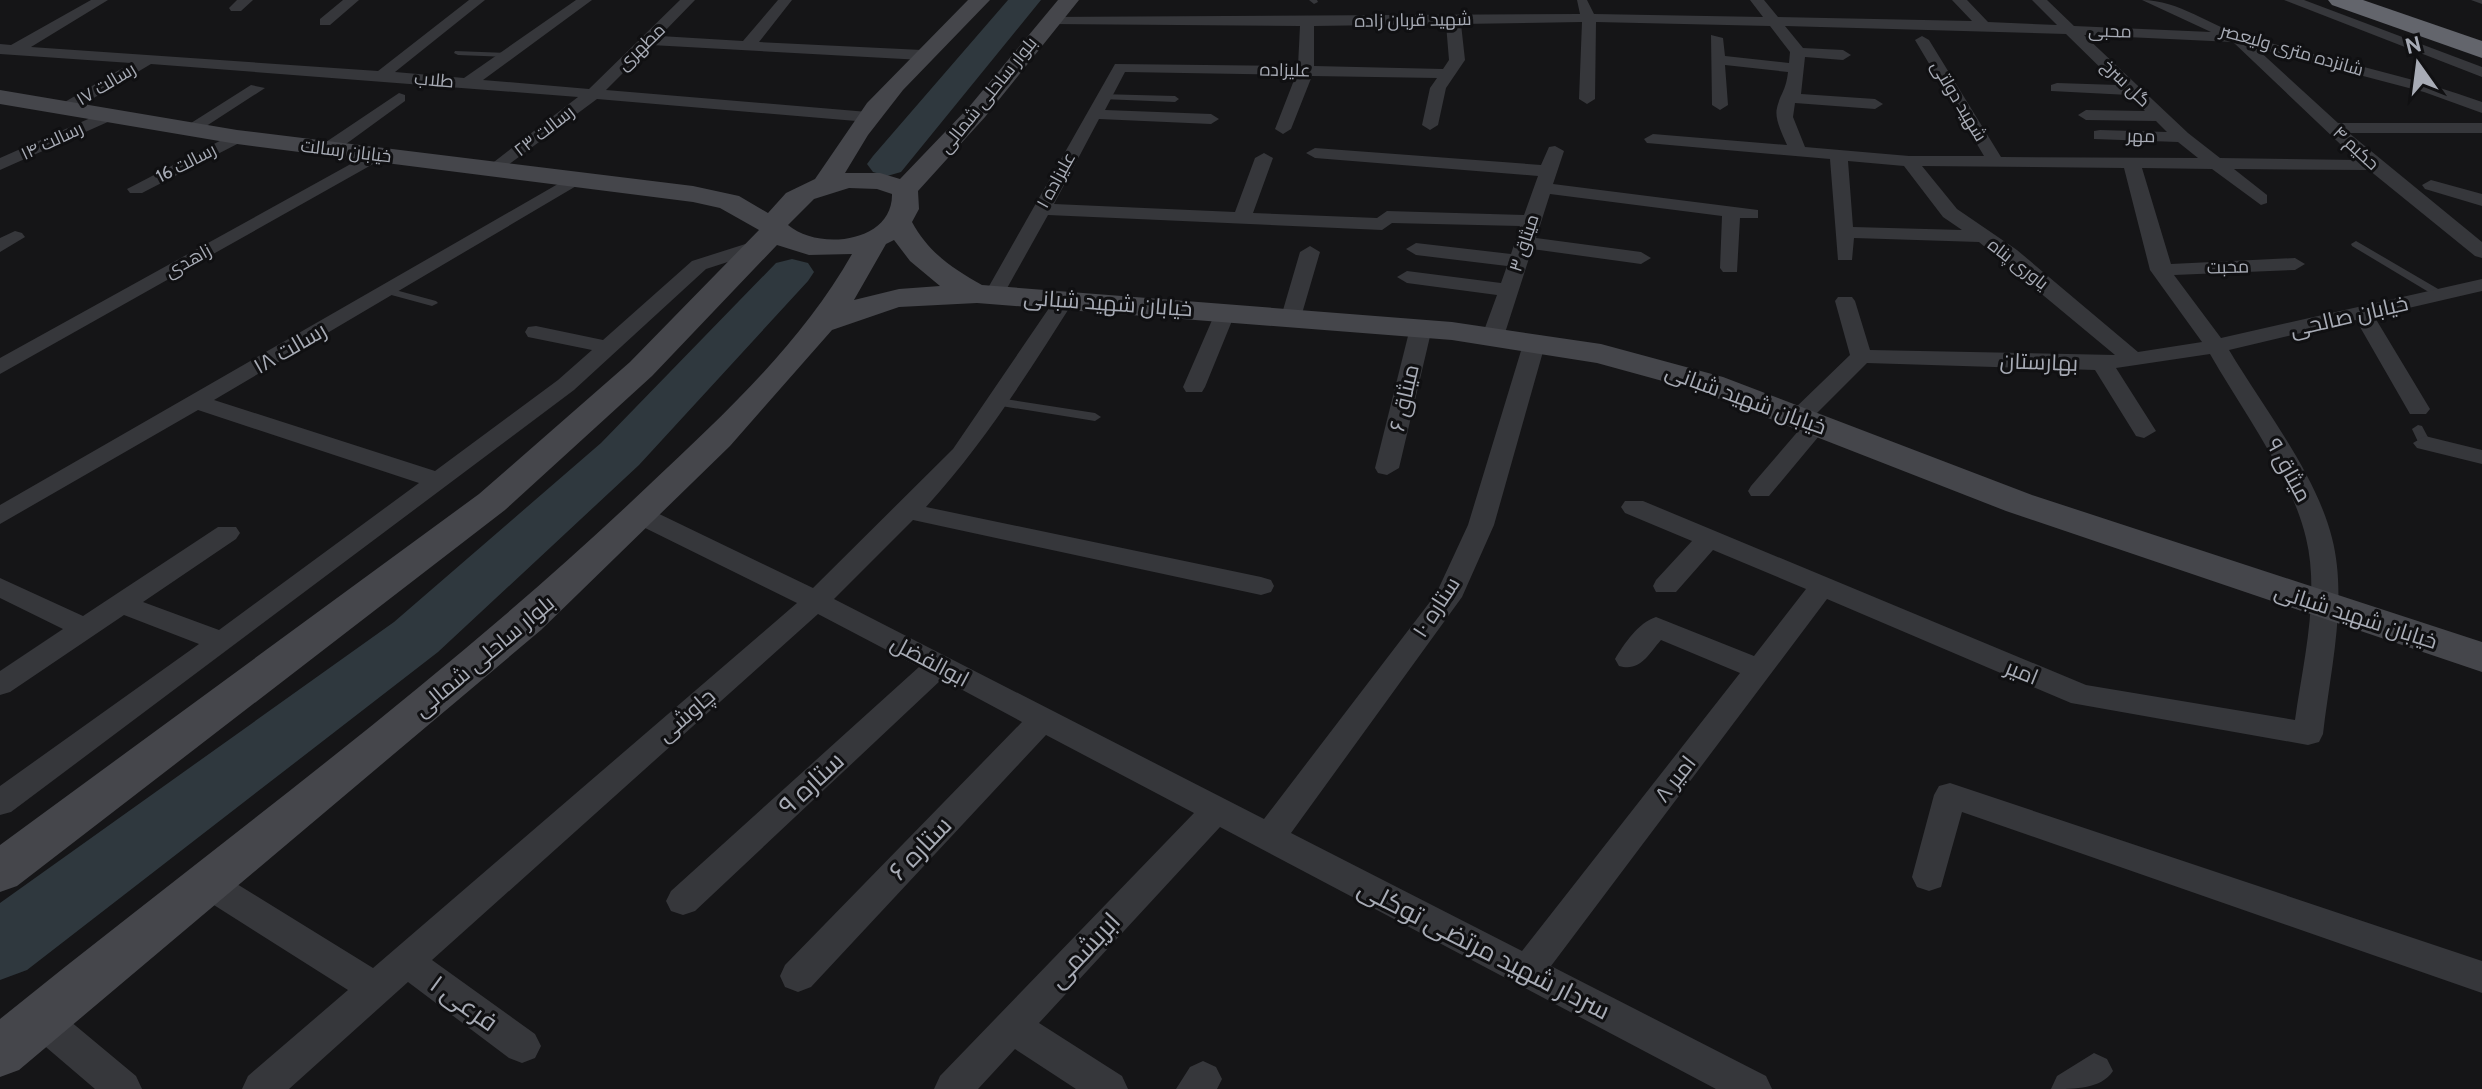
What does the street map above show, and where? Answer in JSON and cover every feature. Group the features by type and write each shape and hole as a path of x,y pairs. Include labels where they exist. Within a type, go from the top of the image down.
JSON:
{"highway":[{"path":"2340,0 2482,50"},
{"path":"2393,0 2482,31"}],"main road":[{"path":"0,872 492,502 641,369 769,234 786,205 821,185 868,117 922,55 980,0"},
{"name":"بلوار ساحلی شمالی","path":"0,1052 20,1031 503,643 642,516 765,391 826,322 866,244 909,201 905,190 977,112 1069,0"},
{"name":"خیابان رسالت","path":"0,97 104,117 237,137 693,194 729,202 769,234 803,248 866,244"},
{"name":"خیابان رسالت","path":"693,194 880,181 905,190"},
{"path":"866,244 909,245 936,272 986,295"},
{"name":"خیابان شهید شبانی","path":"866,244 889,276 986,295"},
{"name":"خیابان شهید شبانی","path":"826,322 859,305 912,294 986,295 1226,311 1535,341 1662,369 1808,420 2019,503 2324,607 2482,657"}],"street":[{"path":"4,52 101,0"},
{"path":"325,22 352,0"},
{"path":"381,76 478,0"},
{"path":"468,83 585,0"},
{"name":"مطهری","path":"593,94 688,0"},
{"path":"747,46 785,0"},
{"path":"1580,0 1589,18 1587,99"},
{"path":"1757,0 1797,60 1785,117 1798,152"},
{"path":"1959,0 1984,26"},
{"name":"گل سرخ","path":"2039,0 2182,137 2261,199"},
{"name":"شانزده متری ولیعصر","path":"2149,0 2236,38 2430,89 2482,108"},
{"path":"2291,0 2482,73"},
{"path":"1848,8 1863,24"},
{"name":"شهید قربان زاده","path":"1050,20 1307,22 1589,18 1863,24"},
{"path":"1430,125 1438,88 1457,60 1453,19"},
{"path":"1283,129 1306,71 1307,22"},
{"name":"محبی","path":"1863,24 1984,26 2236,38"},
{"path":"1716,38 1720,105"},
{"name":"حکیم ۴","path":"2236,38 2373,165 2482,252"},
{"path":"648,40 922,55"},
{"name":"شهید دولتی","path":"1922,40 1996,162"},
{"name":"طلاب","path":"4,52 381,76 868,117"},
{"path":"1718,60 1797,60 1843,55"},
{"name":"رسالت ۱۷","path":"64,109 149,59"},
{"name":"علیزاده","path":"1120,67 1450,74"},
{"name":"علیزاده ۱","path":"986,295 1040,209 1120,67"},
{"path":"2430,89 2482,73"},
{"path":"188,130 257,88"},
{"path":"2057,88 2133,90"},
{"name":"رسالت ۲۳","path":"496,169 593,94"},
{"path":"329,148 399,98"},
{"path":"1790,98 1875,104"},
{"path":"1092,114 1211,119"},
{"path":"2086,115 2161,116"},
{"name":"رسالت ۱۴","path":"0,165 104,117"},
{"path":"2335,128 2482,128"},
{"name":"مهر","path":"2100,135 2182,137"},
{"name":"رسالت 16","path":"136,189 237,137"},
{"path":"1653,139 1909,161 2373,165"},
{"name":"میثاق ۳","path":"1493,336 1555,151"},
{"path":"1315,153 1545,180 1741,212 1730,268"},
{"name":"زاهدی","path":"0,367 376,155"},
{"path":"1839,156 1845,256"},
{"path":"1242,218 1264,158"},
{"name":"یاوری پناه","path":"1909,161 1950,213 2010,254 2134,360"},
{"path":"2132,164 2160,270 2171,291 2216,346"},
{"name":"رسالت ۱۸","path":"0,516 577,178"},
{"path":"2431,185 2451,188 2482,200"},
{"path":"1040,209 1382,224 1388,212 1531,221"},
{"path":"1843,232 1982,236"},
{"path":"0,803 566,385 699,265 769,234"},
{"path":"1416,249 1641,258"},
{"path":"1291,317 1310,252"},
{"name":"محبت","path":"2160,270 2295,264"},
{"path":"1407,277 1508,290"},
{"name":"خیابان صالحی","path":"2216,346 2482,285"},
{"name":"چاوشی","path":"261,1089 816,601 908,511 961,454 999,402 1065,299"},
{"path":"1760,491 1808,420 1861,356 1845,301"},
{"path":"1194,387 1226,311"},
{"path":"2362,313 2420,427 2482,457"},
{"name":"میثاق ۶","path":"1387,468 1421,328"},
{"path":"536,332 607,347"},
{"name":"ستاره ۱۰","path":"1268,839 1448,597 1481,525 1535,341"},
{"name":"بهارستان","path":"1861,356 2102,364 2216,346"},
{"name":"میثاق ۹","path":"2216,346 2308,502 2320,541 2324,607"},
{"path":"2102,364 2144,431"},
{"path":"197,402 439,481"},
{"name":"امیر","path":"1634,507 2081,695 2308,734 2324,607"},
{"path":"908,511 1261,586"},
{"name":"ابوالفضل","path":"642,516 816,601 1215,811"},
{"path":"0,685 227,533"},
{"path":"1666,586 1709,538"},
{"path":"0,587 85,628"},
{"name":"امیر ۸","path":"1527,971 1822,587"},
{"path":"121,604 222,642"},
{"path":"1629,659 1656,627 1759,669"},
{"name":"ستاره ۹","path":"683,901 939,665"},
{"name":"ستاره ۶","path":"798,976 1042,720"},
{"path":"1929,877 1950,795 2482,977"},
{"name":"سردار شهید مرتضی توکلی","path":"1215,811 1753,1089"},
{"name":"ابریشمی","path":"953,1089 1215,811"},
{"path":"207,883 375,988"},
{"name":"فرعی ۱","path":"406,961 522,1046"},
{"path":"1012,1026 1109,1089"},
{"path":"20,1031 123,1089"}],"lane":[{"path":"2475,0 2482,2"},
{"path":"458,53 508,55"},
{"path":"1102,96 1175,99"},
{"path":"2356,244 2441,295"},
{"path":"388,291 432,303"},
{"path":"999,402 1095,417"}],"waterway":[{"path":"887,164 1025,0"},
{"path":"0,946 416,637 620,454 792,272"}]}
